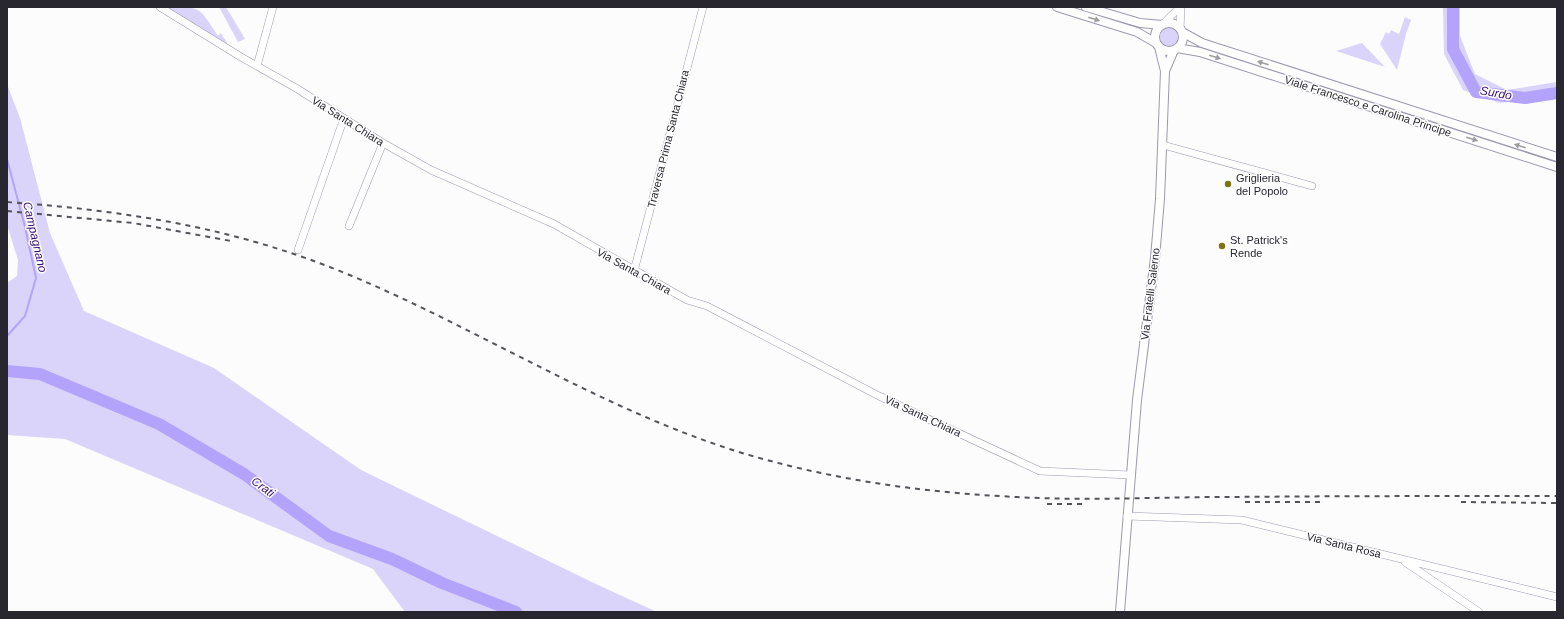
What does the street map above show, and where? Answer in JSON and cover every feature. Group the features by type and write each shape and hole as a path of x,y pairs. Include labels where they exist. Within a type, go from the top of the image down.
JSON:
{"street":[{"name":"Via Santa Chiara","path":"160,7 344,118 382,143 431,170 554,224 634,272 687,300 707,306 879,396 1040,471 1130,475"},
{"path":"257,66 273,7"},
{"name":"Traversa Prima Santa Chiara","path":"634,272 703,7"},
{"name":"Viale Francesco e Carolina Principe","path":"1057,7 1137,32 1166,51 1176,49 1200,52 1557,167"},
{"name":"Viale Francesco e Carolina Principe","path":"1086,7 1140,23 1162,26 1173,24 1202,43 1557,157"},
{"path":"1157,45 1155,35 1181,7"},
{"path":"1176,49 1182,41 1181,7"},
{"name":"Via Fratelli Salerno","path":"1120,612 1130,475 1137,400 1155,258 1163,145 1165,71 1157,45"},
{"name":"Via Fratelli Salerno","path":"1165,71 1176,49"},
{"path":"298,250 344,118"},
{"path":"349,226 382,143"},
{"path":"1163,145 1312,186"},
{"name":"Via Santa Rosa","path":"1127,516 1242,520 1557,597"},
{"path":"1399,559 1479,612"}],"shaded area":[{"path":"165,7 186,7 198,10 206,18 218,36 221,33 227,43 223,44"},
{"path":"219,7 226,7 245,39 238,42"},
{"path":"1443,7 1460,7 1460,36 1475,74 1507,90 1557,82 1557,96 1500,103 1463,90 1444,54"},
{"path":"1405,17 1411,20 1397,70 1380,44 1386,32 1389,34 1391,30 1399,34"},
{"path":"1170,27 1177,30 1180,37 1177,44 1170,47 1163,44 1160,37 1163,30"},
{"path":"1362,43 1385,67 1336,51"},
{"path":"7,84 20,118 50,233 84,311 214,368 361,470 657,612 405,612 373,569 65,439 7,435 7,283 17,276 18,260 7,225"}],"waterway":[{"name":"Surdo","path":"1453,7 1453,49 1476,92 1525,98 1557,93"},
{"name":"Campagnano","path":"7,159 25,227 36,278 25,316 7,336"},
{"name":"Campagnano","path":"7,368 15,372"},
{"name":"Crati","path":"7,371 40,374 159,424 244,474 329,536 392,559 442,583 516,612"}],"railway":[{"path":"7,202 140,217 182,224 267,245 309,259 352,276 403,299 605,399 657,422 709,442 763,459 826,474 889,485 953,493 1043,498 1096,499 1310,496 1557,496"},
{"path":"7,211 133,223 231,241"},
{"path":"1245,502 1325,502"},
{"path":"1461,502 1557,503"},
{"path":"1047,504 1087,504"}],"place":[{"name":"Griglieria del Popolo","path":"1228,184"},
{"name":"St. Patrick's Rende","path":"1222,246"}]}
